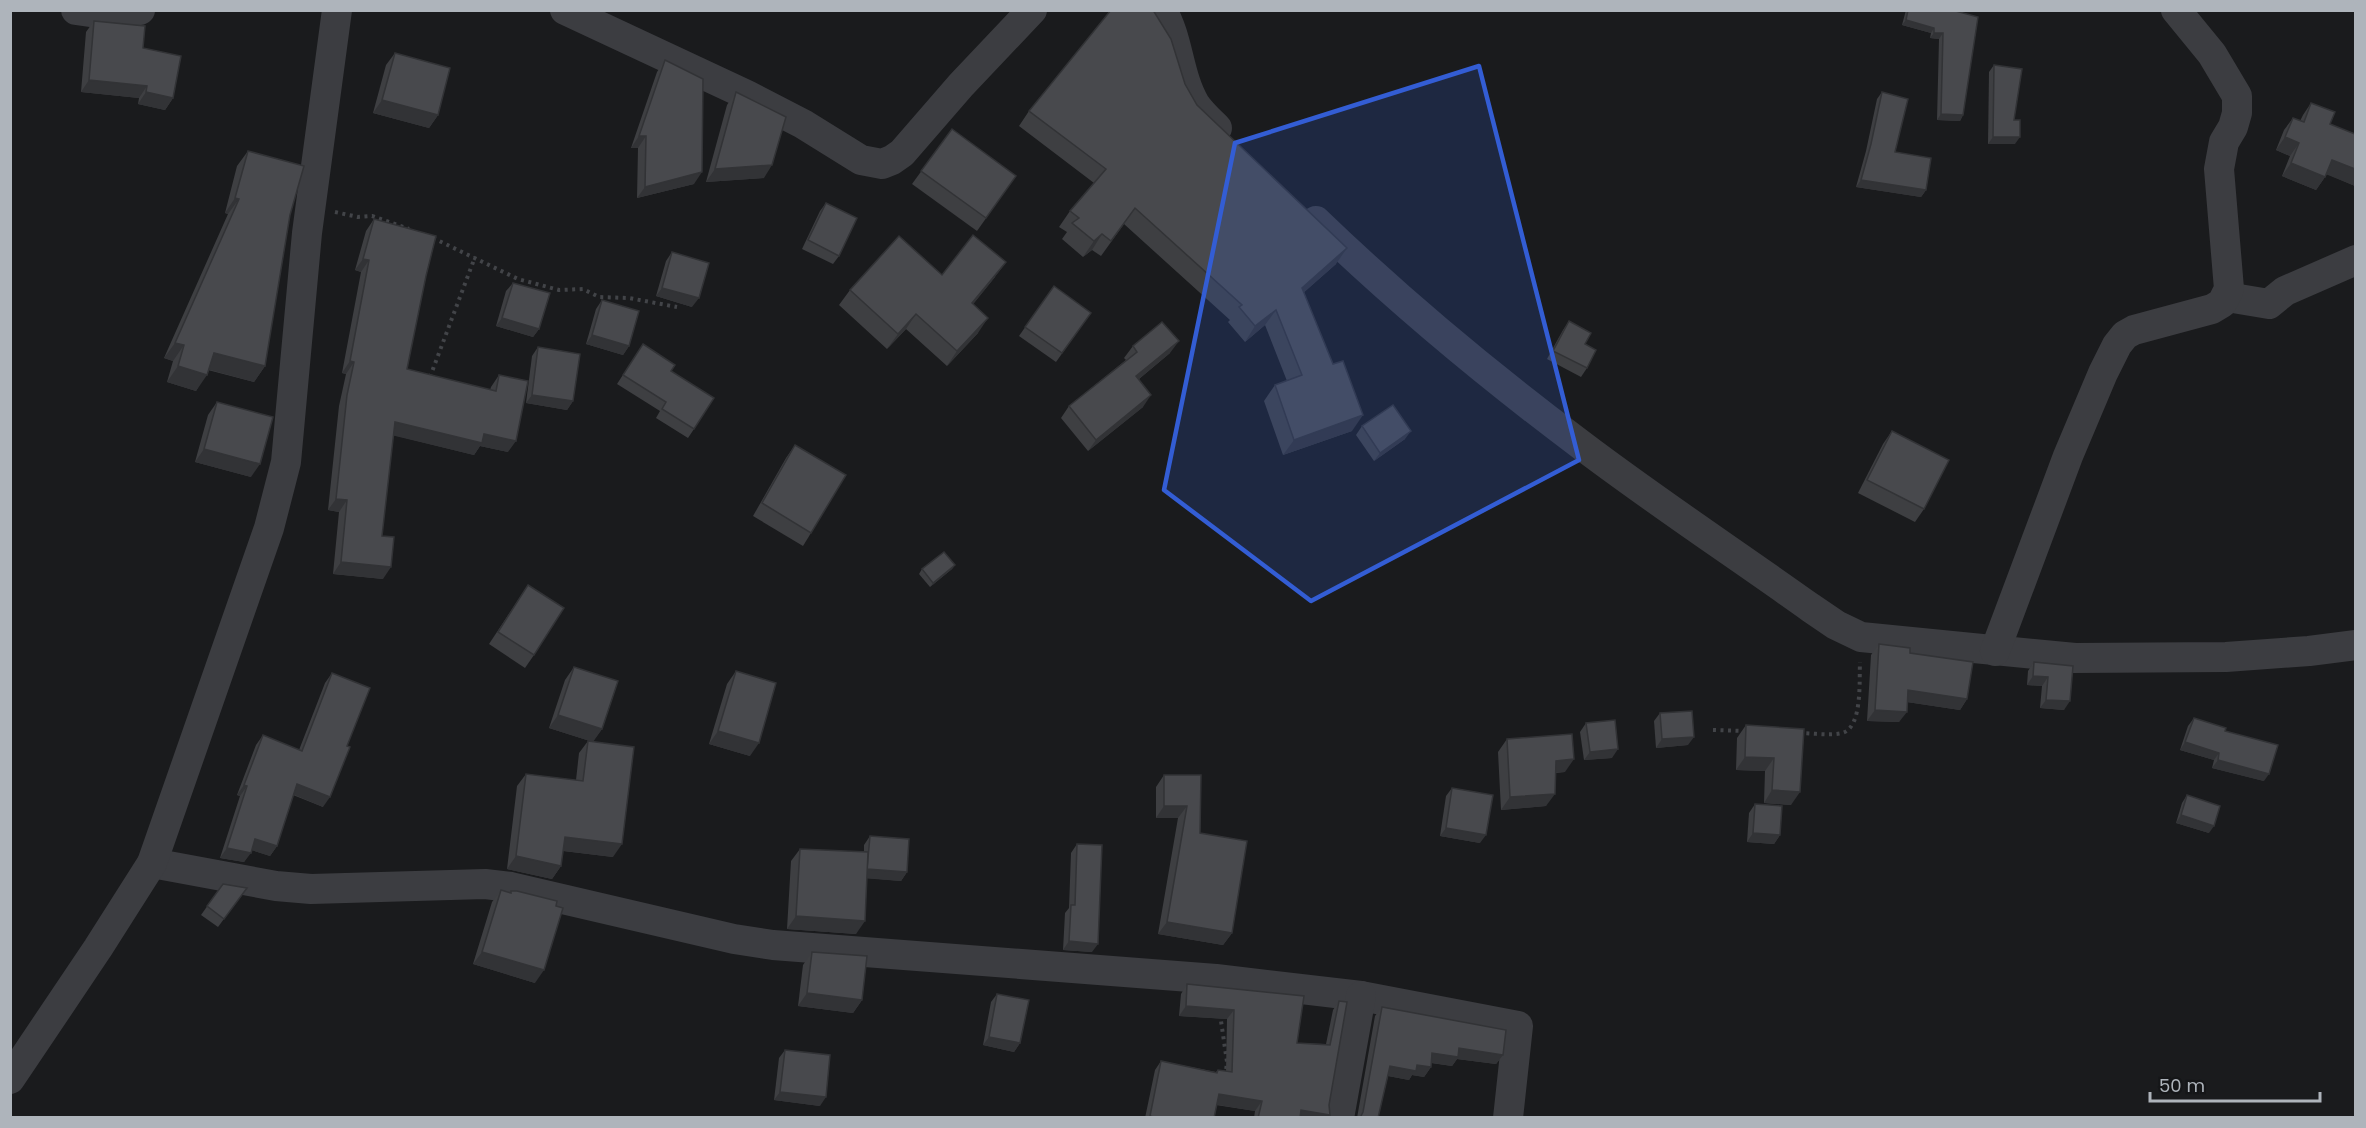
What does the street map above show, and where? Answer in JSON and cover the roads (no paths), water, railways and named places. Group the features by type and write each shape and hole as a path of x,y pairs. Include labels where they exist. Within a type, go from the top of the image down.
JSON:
{"street":[{"path":"76,10 97,13 140,10"},
{"path":"10,1079 152,863 279,493 290,431 311,207 337,10"},
{"path":"565,10 747,95 803,124 861,160 882,164 902,153 961,85 1032,10"},
{"path":"1162,10 1170,26 1187,84 1196,104 1240,149"},
{"path":"1995,651 2068,456 2117,345 2125,335 2134,330 2196,315 2212,309 2227,297 2229,289 2219,169 2224,142 2233,127 2237,113 2237,96 2212,54 2176,10"},
{"path":"1299,204 1381,283 1477,364 1580,444 1810,608 1836,625 1861,637 2075,658 2167,659 2272,655 2355,645"},
{"path":"2227,297 2269,304 2285,291 2355,260"},
{"path":"152,863 265,884 311,889 485,884 543,894 700,931 773,945 1216,979 1361,996 1518,1026 1508,1118"},
{"path":"1339,1118 1361,996"}]}
